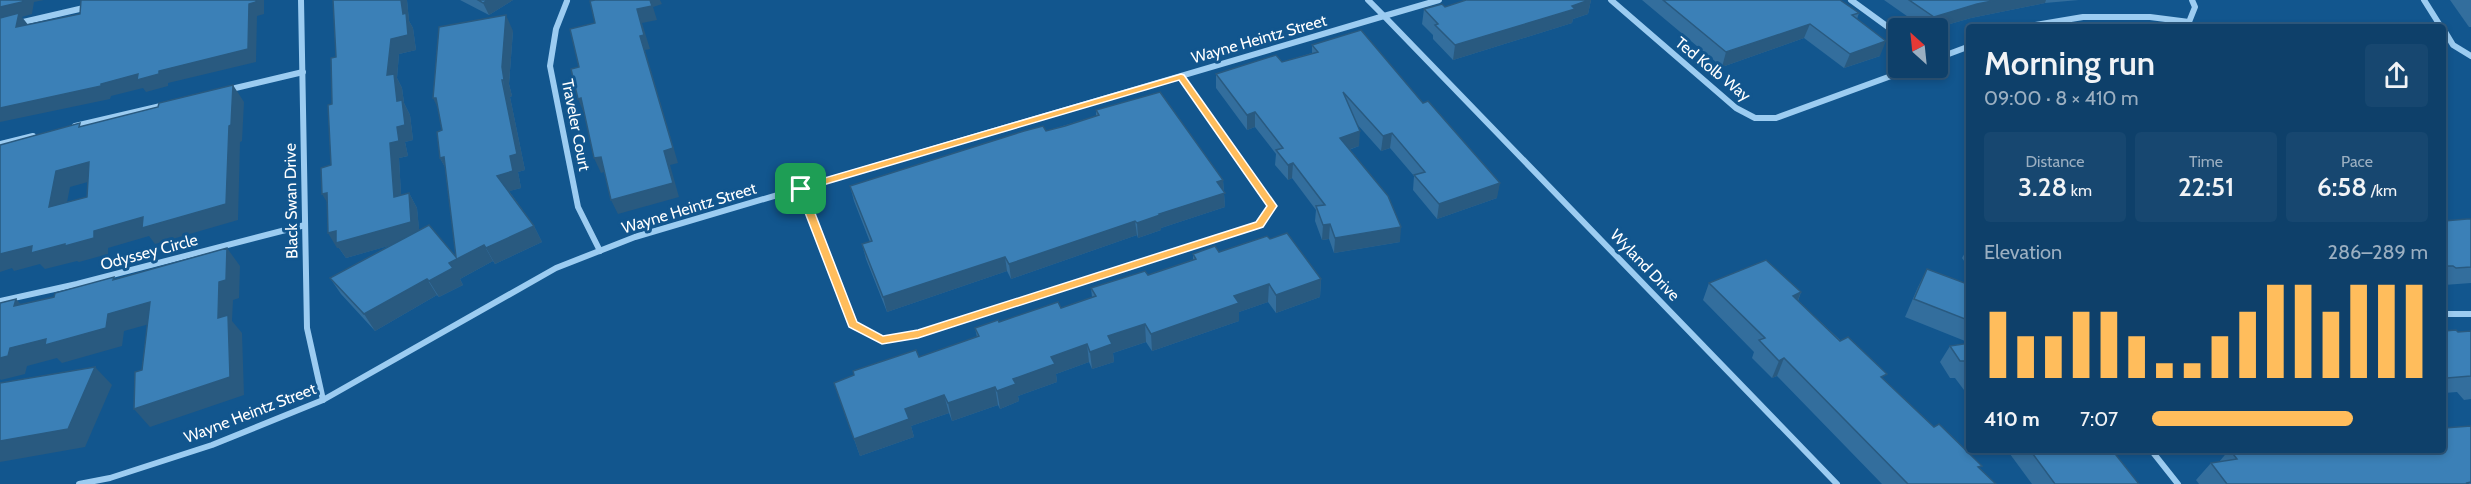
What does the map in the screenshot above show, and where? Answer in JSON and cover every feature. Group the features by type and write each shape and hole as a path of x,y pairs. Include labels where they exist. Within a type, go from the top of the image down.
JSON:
{"street":[{"name":"Black Swan Drive","path":"301,0 307,328 323,400"},
{"path":"1368,0 1384,16"},
{"name":"Wayne Heintz Street","path":"79,484 110,478 212,445 323,400 556,268 635,237 1439,0"},
{"name":"Ted Kolb Way","path":"1611,0 1736,108 1755,118 1776,118 1888,77"},
{"path":"1851,0 1888,27"},
{"path":"2043,24 2083,18 2150,17 2189,22 2195,7 2192,0"},
{"path":"2424,0 2439,24"},
{"name":"Traveler Court","path":"567,1 556,29 550,66 578,207 600,251"},
{"path":"10,25 95,5"},
{"name":"Wyland Drive","path":"1384,16 1837,484"},
{"path":"2446,35 2453,45 2471,56"},
{"path":"1948,54 1966,48"},
{"path":"221,92 303,72"},
{"path":"801,189 852,324 882,340 918,334 1260,225 1272,206 1181,76"},
{"path":"70,128 175,103"},
{"path":"0,144 35,136"},
{"name":"Odyssey Circle","path":"0,301 77,284 305,225"},
{"path":"2446,314 2471,314"},
{"path":"2153,453 2178,484"}],"building":[{"path":"0,0 23,0 0,7"},
{"path":"81,0 256,0 256,2 249,4 248,49 159,71 159,74 137,80 138,74 101,84 101,86 0,108 0,18 19,13 16,27 80,14"},
{"path":"333,0 401,0 403,14 406,13 408,35 391,39 387,75 394,74 397,101 402,100 405,125 397,127 399,141 390,143 394,197 409,193 411,222 336,243 336,231 328,233 327,193 322,194 321,168 331,165 328,105 332,104 331,58 336,57"},
{"path":"650,0 652,6 637,9 644,35 640,36 673,148 664,151 673,183 611,200 601,157 594,158 581,98 578,99 571,69 579,67 570,29 595,23 590,1"},
{"path":"1466,0 1589,0 1572,6 1575,9 1455,45 1435,25 1438,24 1424,9 1442,4 1445,7"},
{"path":"1663,0 1840,0 1859,13 1852,15 1886,41 1850,54 1810,24 1726,52"},
{"path":"1909,0 1997,0 1934,17"},
{"path":"506,15 502,67 504,80 502,80 517,154 510,156 513,171 497,176 534,226 486,248 484,245 449,263 453,268 429,281 427,279 364,314 330,278 429,225 456,257 444,157 440,158 437,132 442,130 436,98 433,98 439,27"},
{"path":"1361,30 1423,103 1428,101 1500,183 1439,204 1414,175 1425,172 1392,133 1383,136 1343,92 1360,131 1340,138 1388,196 1401,227 1335,238 1330,224 1323,225 1316,206 1325,205 1293,163 1288,165 1276,150 1283,148 1255,112 1247,115 1216,74 1276,55 1282,62 1318,52 1312,45"},
{"path":"233,85 226,204 142,228 143,217 94,231 94,238 65,246 65,244 31,253 32,246 0,254 0,145 80,123 79,127 158,107 159,103","holes":["89,162 87,197 49,207 56,171"]},
{"path":"1160,92 1223,180 1217,182 1225,193 1009,264 1005,257 883,297 862,244 872,241 850,186 1024,131 1043,126 1046,131 1065,126 1099,115 1096,110"},
{"path":"2471,219 2471,267 2446,266 2446,221"},
{"path":"1287,233 1321,279 1276,295 1269,284 1234,296 1239,303 1151,334 1145,324 1108,336 1112,344 1090,352 1087,344 1051,357 1055,364 1013,379 1016,384 997,391 995,387 948,403 944,395 905,409 909,419 854,439 834,383 854,375 853,371 916,350 919,357 979,336 975,328 998,320 999,322 1058,302 1061,308 1096,296 1091,288 1145,271 1148,275 1196,259 1193,254 1215,246 1219,252 1267,236 1270,239"},
{"path":"227,248 226,280 219,282 218,318 228,315 230,377 134,409 135,372 142,370 150,302 108,314 106,328 45,345 46,339 10,348 8,356 0,358 0,303 16,299 14,306 54,297 55,293 114,277 113,280"},
{"path":"1766,260 1801,292 1793,296 1840,341 1848,337 1887,374 1881,377 1934,427 1939,424 1966,453 1982,466 1978,467 1996,484 1908,484 1784,358 1779,361 1759,340 1765,338 1709,283"},
{"path":"1927,269 1966,284 1966,319 1914,299"},
{"path":"2446,331 2471,331 2471,376 2446,377"},
{"path":"1966,344 1966,362 1960,361 1950,346"},
{"path":"95,367 68,429 0,441 0,383"},
{"path":"2471,426 2471,482 2468,484 2227,484 2211,463 2237,459 2232,453 2446,453 2446,428"},
{"path":"2032,453 2114,453 2139,484 2055,484"}],"route":[{"path":"1181,76 1272,206 1260,225 918,334 882,340 852,324 801,189 1181,76"}]}
